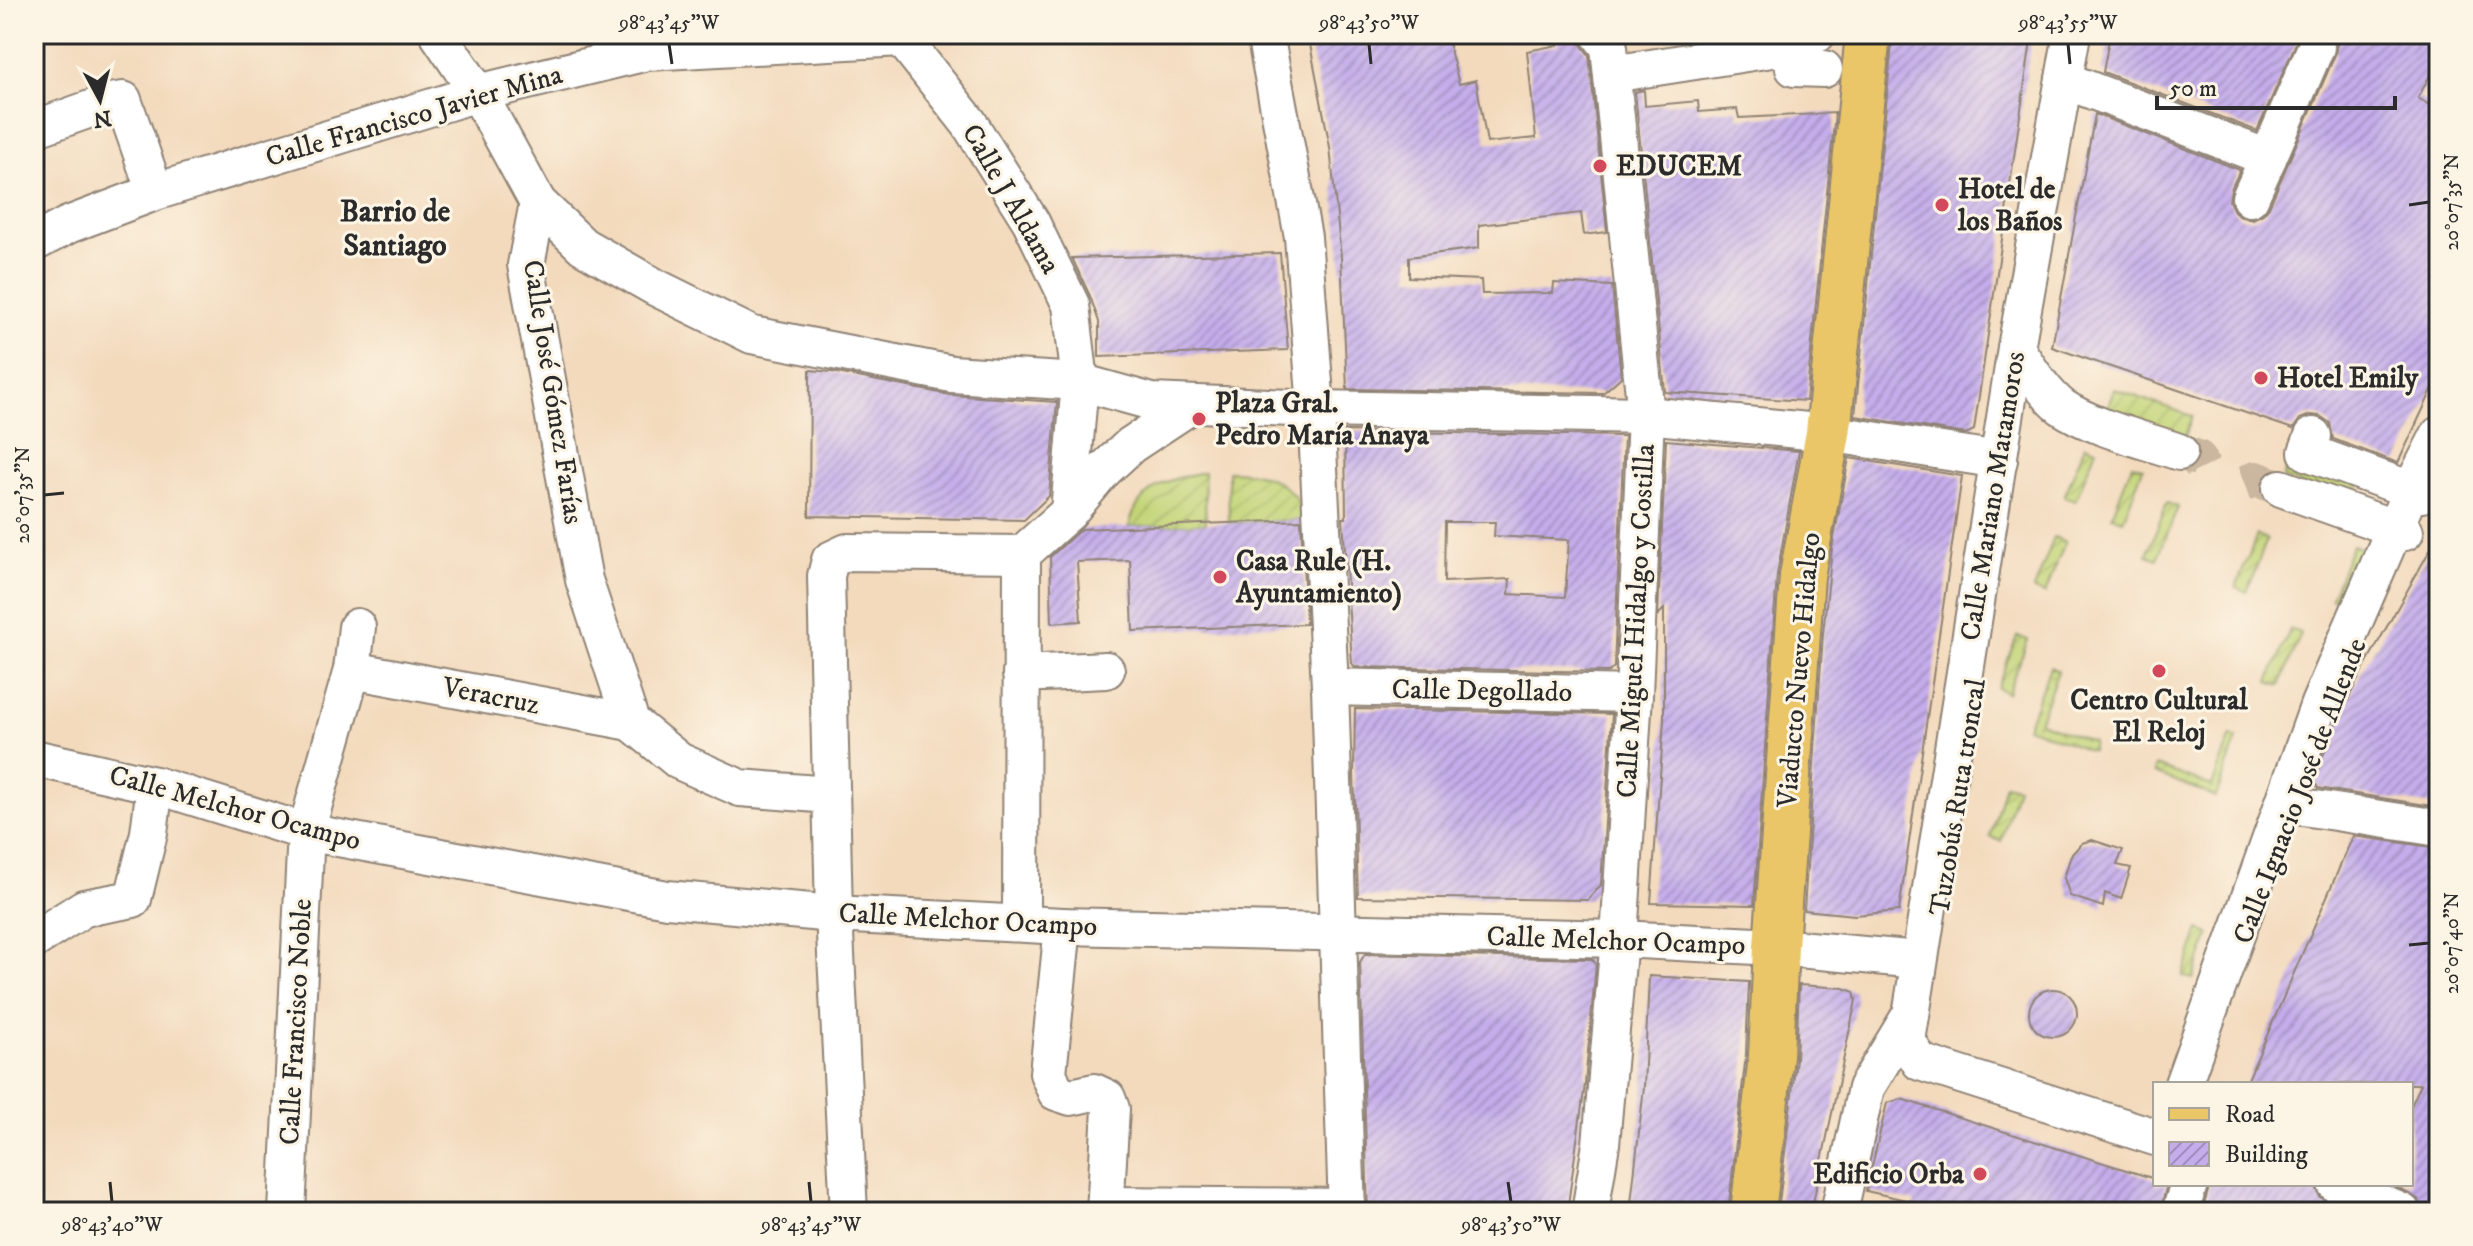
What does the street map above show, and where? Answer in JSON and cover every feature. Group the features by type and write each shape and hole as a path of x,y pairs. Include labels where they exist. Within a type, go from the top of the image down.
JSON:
{"main road":[{"name":"Viaducto Nuevo Hidalgo","path":"1753,1212 1771,1056 1802,576 1828,433 1868,34"}],"street":[{"path":"438,34 478,93 538,203 583,246 655,287 752,335 952,374 1080,382 1152,402 1316,409 1646,415 1828,433 1999,460"},
{"path":"1063,926 1048,1073 1056,1092 1071,1097 1094,1092 1107,1098 1111,1109 1105,1208 1347,1210 1330,687 1316,409 1303,237 1265,34"},
{"name":"Calle Miguel Hidalgo y Costilla","path":"1590,1212 1601,1144 1619,939 1646,415 1609,47 1599,34"},
{"path":"2072,34 2070,83 2268,158"},
{"name":"Tuzobús Ruta troncal","path":"1839,1212 1866,1088 1915,985 1928,986 2022,357 2070,83 2085,34"},
{"name":"Calle Francisco Javier Mina","path":"34,243 68,225 155,192 648,43 902,36"},
{"name":"Calle J Aldama","path":"902,36 969,123 1031,222 1071,305 1080,382 1069,512"},
{"path":"1612,74 1804,40 1794,68 1824,69"},
{"path":"2250,198 2316,47"},
{"path":"34,129 123,100 155,192"},
{"name":"Calle José Gómez Farías","path":"538,203 526,265 584,580 631,722"},
{"path":"2022,357 2059,405 2077,416 2179,452"},
{"name":"Calle Mariano Matamoros","path":"1915,985 1999,460 2022,357"},
{"path":"849,1212 830,795 826,576 830,560 847,552 1022,554 1069,512 1105,469 1131,445 1193,404"},
{"path":"2313,436 2307,452 2417,492 2439,435"},
{"name":"Calle Ignacio José de Allende","path":"2194,1082 2325,709 2417,492 2439,459"},
{"path":"2184,1082 2319,704 2400,530 2281,488"},
{"path":"1021,923 1022,554"},
{"name":"Calle Francisco Noble","path":"287,1212 306,832 352,670 357,627"},
{"name":"Veracruz","path":"352,670 631,722"},
{"path":"1021,674 1106,670"},
{"name":"Calle Degollado","path":"1330,687 1634,694"},
{"path":"631,722 679,761 740,788 830,795"},
{"name":"Calle Melchor Ocampo","path":"34,758 155,785 306,832 667,899 834,914 1063,926 1619,939 1776,947 1915,985"},
{"path":"34,940 84,908 133,899 149,833 155,785"},
{"path":"2290,805 2439,828"},
{"path":"1915,985 1907,1041 1920,1062 2153,1136"},
{"path":"1829,1212 1857,1075 1915,985"},
{"path":"2182,1212 2191,1186"},
{"path":"2341,1186 2402,1212"}],"green space":[{"path":"2114,389 2192,416 2183,442 2105,414"},
{"path":"2085,445 2096,449 2075,501 2064,497"},
{"path":"2292,453 2362,479 2352,504 2283,478"},
{"path":"2132,464 2143,468 2123,520 2112,516"},
{"path":"1228,471 1254,473 1276,481 1294,496 1306,520 1229,523"},
{"path":"1204,472 1206,524 1129,527 1139,503 1156,487"},
{"path":"2167,503 2178,507 2157,559 2147,555"},
{"path":"2257,535 2267,539 2247,592 2236,587"},
{"path":"2054,537 2065,542 2045,594 2034,590"},
{"path":"2352,545 2362,549 2342,602 2331,598"},
{"path":"2290,629 2301,633 2280,686 2269,682"},
{"path":"2017,636 2028,640 2007,693 1997,688"},
{"path":"2050,667 2058,671 2039,722 2093,742 2091,751 2027,727"},
{"path":"2231,736 2237,739 2216,797 2154,773 2156,766 2212,786"},
{"path":"2005,784 2017,787 2001,841 1990,837"},
{"path":"2199,930 2210,934 2193,979 2183,976"}],"building":[{"path":"1308,34 1446,34 1459,84 1476,80 1487,143 1536,138 1527,51 1558,45 1557,34 1578,34 1589,55 1607,232 1584,235 1581,213 1479,225 1479,248 1409,257 1409,277 1481,280 1482,294 1553,293 1554,283 1612,286 1621,377 1603,393 1347,389 1341,257 1330,147"},
{"path":"1893,34 2032,34 1974,430 1966,434 1855,416"},
{"path":"2110,34 2300,34 2257,131 2103,72"},
{"path":"2332,34 2439,34 2439,58 2418,98 2439,111 2439,375 2398,463 2333,439 2330,423 2320,416 2310,415 2300,419 2293,429 2052,347 2095,114 2240,170 2229,201 2241,217 2253,219 2269,207 2335,55 2337,44"},
{"path":"1644,90 1645,106 1698,101 1699,112 1737,109 1739,118 1835,113 1806,401 1665,392 1635,92"},
{"path":"1280,253 1288,350 1099,357 1099,322 1072,258"},
{"path":"810,370 950,395 1057,402 1049,496 1024,520 809,516"},
{"path":"1345,431 1624,436 1614,667 1609,672 1356,667 1352,664 1343,518 1346,518","holes":["1445,522 1495,522 1494,536 1569,540 1565,597 1509,594 1510,579 1444,582"]},
{"path":"1666,440 1799,451 1777,574 1754,905 1651,903 1664,720 1664,609 1658,615"},
{"path":"1849,458 1962,476 1899,911 1855,915 1804,910 1823,634 1832,549"},
{"name":"Casa Rule (H. Ayuntamiento)","path":"1301,520 1306,624 1133,631 1130,560 1077,562 1081,621 1052,623 1050,557 1081,529"},
{"path":"2439,534 2439,807 2318,788 2314,781 2330,736 2362,671"},
{"path":"1355,709 1612,714 1601,885 1588,900 1358,897"},
{"path":"2353,836 2439,848 2439,1197 2431,1212 2423,1212 2418,1199 2394,1186 2413,1186 2413,1102 2421,1084 2247,1082"},
{"path":"2092,840 2123,850 2117,865 2131,868 2121,899 2105,893 2103,907 2070,896 2064,878 2071,855 2082,843"},
{"path":"1365,954 1592,959 1596,964 1585,1084 1567,1212 1368,1212 1360,962"},
{"path":"1649,976 1749,982 1746,1054 1728,1212 1630,1212 1644,1087"},
{"path":"1799,985 1844,988 1854,992 1856,1000 1811,1212 1778,1212 1796,1059"},
{"path":"2053,989 2070,996 2077,1013 2070,1030 2053,1037 2036,1030 2029,1013 2036,996"},
{"path":"1901,1099 2153,1178 2153,1186 2166,1186 2160,1212 1912,1212 1915,1202 1866,1191 1887,1103"},
{"path":"2209,1186 2316,1186 2320,1197 2348,1212 2202,1212"}],"tunnel":[{"path":"2179,452 2198,458 2203,468"},
{"path":"2245,483 2256,479 2281,488"}],"place":[{"name":"EDUCEM","path":"1600,166"},
{"name":"Hotel de los Baños","path":"1942,205"},
{"name":"Hotel Emily","path":"2261,378"},
{"name":"Plaza Gral. Pedro María Anaya","path":"1199,419"},
{"name":"Casa Rule (H. Ayuntamiento)","path":"1220,577"},
{"name":"Centro Cultural El Reloj","path":"2159,671"},
{"name":"Edificio Orba","path":"1980,1174"}],"district":[{"name":"Barrio de Santiago","path":"395,229"}]}
